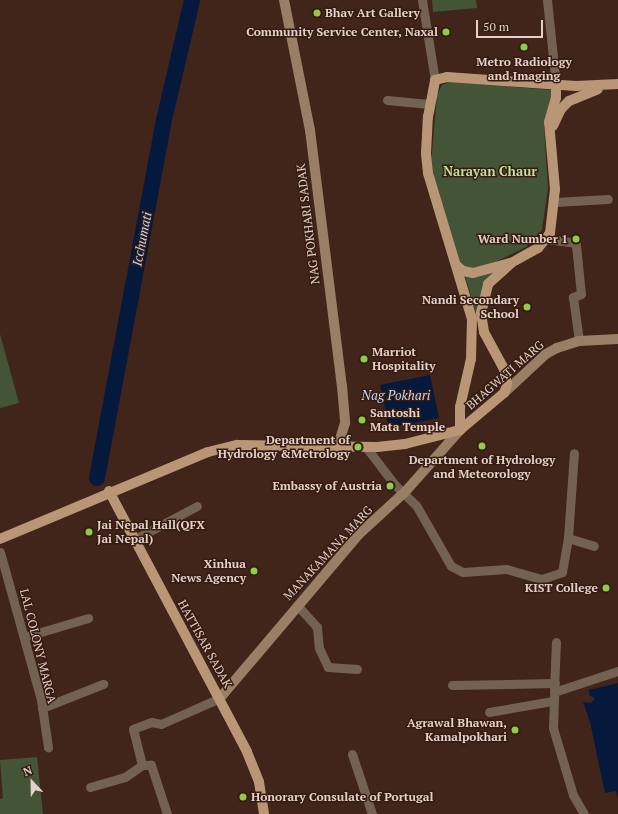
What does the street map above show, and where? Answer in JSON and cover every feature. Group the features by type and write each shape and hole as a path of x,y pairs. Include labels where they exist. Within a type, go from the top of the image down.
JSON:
{"main road":[{"name":"NAG POKHARI SADAK","path":"284,0 310,130 342,386 345,424 338,446"},
{"path":"504,393 507,385 504,369 477,324 456,265 428,173 426,153 429,104 435,80 447,77 556,85 618,85"},
{"path":"456,265 462,271 473,273 511,263 534,251 550,233 555,202 549,122 556,98 556,85"},
{"path":"550,142 557,116 569,101 588,92 618,85"},
{"path":"0,539 109,491 208,452 237,445 366,447 405,444 460,430 459,418 482,302 488,284 511,263"},
{"name":"BHAGWATI MARG","path":"460,430 504,393 546,354 579,341 618,339"},
{"name":"MANAKAMANA MARG","path":"220,698 297,605 358,535 404,492 460,430"},
{"name":"HATTISAR SADAK","path":"109,491 220,698 255,771 264,814"}],"street":[{"path":"422,0 435,80"},
{"path":"547,0 556,85"},
{"path":"386,100 429,104"},
{"path":"555,202 608,199"},
{"path":"546,239 572,242 576,245 582,294 573,297 579,341"},
{"path":"366,447 395,485 404,492 420,512 451,566 463,572 506,569 542,579 562,572 568,538 574,453"},
{"path":"135,539 197,506"},
{"path":"568,538 594,546"},
{"name":"LAL COLONY MARGA","path":"0,552 42,708 48,747"},
{"path":"297,605 317,628 319,648 328,667 357,669"},
{"path":"24,637 88,618"},
{"path":"556,642 555,688 553,701 554,728 573,796 584,814"},
{"path":"452,685 555,688 618,671"},
{"path":"42,708 103,684"},
{"path":"142,765 133,729 151,722 161,724 220,698"},
{"path":"489,712 553,701"},
{"path":"352,754 372,814"},
{"path":"90,787 125,777 142,765 151,764 167,814"}],"green space":[{"path":"432,0 476,0 477,8 433,12"},
{"path":"449,82 552,90 552,100 544,127 548,188 542,230 526,247 487,266 473,270 462,266 459,260 440,207 431,163 437,95 442,85"},
{"path":"498,269 477,317 465,276"},
{"path":"0,334 19,403 0,408"},
{"path":"37,757 43,814 0,814 0,799 3,798 0,760"}],"water":[{"name":"Nag Pokhari","path":"430,375 439,418 389,428 380,385"},
{"path":"618,683 618,799 616,791 605,793 590,722 583,702 591,703 595,698 589,695 589,690"}],"waterway":[{"name":"Icchumati","path":"97,478 163,124 192,0"}],"place":[{"name":"Bhav Art Gallery","path":"317,13"},
{"name":"Community Service Center, Naxal","path":"446,32"},
{"name":"Metro Radiology and Imaging","path":"524,47"},
{"name":"Ward Number 1","path":"576,239"},
{"name":"Nandi Secondary School","path":"527,307"},
{"name":"Marriot Hospitality","path":"364,359"},
{"name":"Santoshi Mata Temple","path":"362,420"},
{"name":"Department of Hydrology and Meteorology","path":"482,446"},
{"name":"Department of Hydrology &Metrology","path":"358,447"},
{"name":"Embassy of Austria","path":"390,486"},
{"name":"Jai Nepal Hall(QFX Jai Nepal)","path":"89,532"},
{"name":"Xinhua News Agency","path":"254,571"},
{"name":"KIST College","path":"606,588"},
{"name":"Agrawal Bhawan, Kamalpokhari","path":"515,730"},
{"name":"Honorary Consulate of Portugal","path":"243,797"}],"district":[{"name":"Narayan Chaur","path":"490,171"}]}
